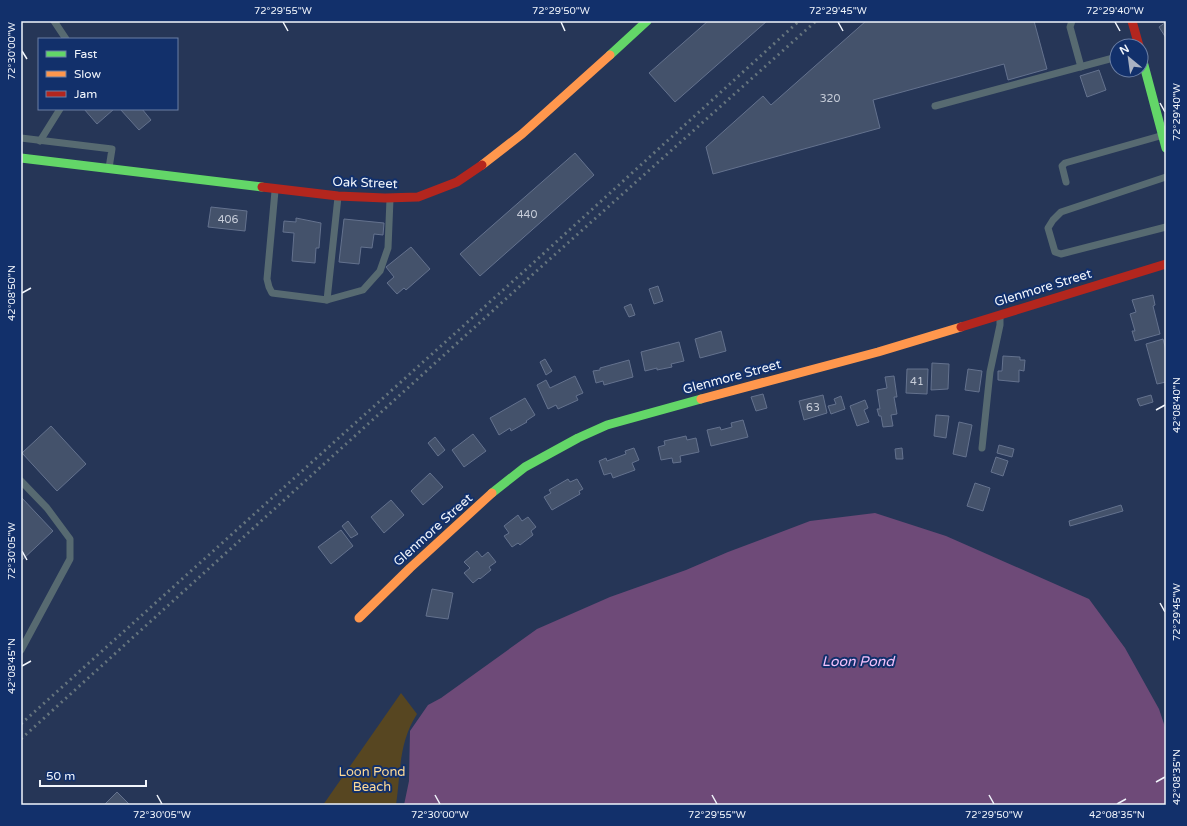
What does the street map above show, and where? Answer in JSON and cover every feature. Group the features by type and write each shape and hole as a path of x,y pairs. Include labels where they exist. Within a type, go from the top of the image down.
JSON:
{"street":[{"name":"Oak Street","path":"21,158 338,196 390,198 418,197 456,182 489,161 522,134 647,21"},
{"path":"1132,21 1137,38"},
{"path":"1148,78 1166,148"},
{"name":"Glenmore Street","path":"359,618 410,568 497,489 525,467 578,438 607,425 878,352 1166,264"}],"lane":[{"path":"54,21 65,38"},
{"path":"1072,21 1070,27 1081,66"},
{"path":"936,106 1109,59"},
{"path":"40,141 59,110"},
{"path":"1066,182 1062,169 1062,166 1065,163 1163,135"},
{"path":"21,138 112,149 109,168"},
{"path":"1166,177 1061,212 1048,228 1055,252 1061,254 1166,227"},
{"path":"276,188 267,278 269,288 272,293 327,300 363,290 380,271 388,248 390,198"},
{"path":"327,300 338,196"},
{"path":"982,448 990,372 1000,325 999,315"},
{"path":"21,481 47,508 70,539 70,559 21,650"}],"green space":[{"name":"Loon Pond Beach","path":"401,693 417,714 406,736 403,747 396,805 323,805"}],"water":[{"name":"Loon Pond","path":"875,513 946,536 1089,599 1125,648 1159,709 1166,730 1166,805 404,805 409,781 410,731 428,705 441,698 537,629 610,597 686,570 728,552 810,521"}],"building":[{"path":"708,21 767,21 675,102 649,73"},
{"path":"866,21 1034,21 1047,69 1008,80 1004,64 873,100 880,128 713,174 706,147 763,96 771,105"},
{"path":"1166,22 1166,38 1159,27"},
{"path":"1099,70 1106,90 1087,97 1080,76"},
{"path":"85,110 113,110 97,124"},
{"path":"121,110 143,110 151,120 139,130"},
{"path":"575,153 594,175 480,276 460,254"},
{"path":"211,207 247,211 245,231 208,227"},
{"path":"296,218 321,223 319,248 316,248 315,263 292,261 294,233 283,232 284,221 296,222"},
{"path":"344,219 384,223 383,235 374,234 372,248 361,247 359,264 339,262"},
{"path":"411,247 430,269 406,290 404,288 397,294 387,283 394,277 386,267"},
{"path":"658,286 663,301 654,304 649,289"},
{"path":"1153,295 1155,305 1153,306 1160,334 1135,341 1132,331 1135,331 1130,314 1136,312 1132,300"},
{"path":"631,304 635,315 629,317 624,307"},
{"path":"721,331 726,351 700,358 695,339"},
{"path":"1163,339 1166,350 1166,382 1157,384 1146,344"},
{"path":"679,342 684,361 671,364 672,367 657,370 657,368 645,371 641,352"},
{"path":"1003,356 1020,357 1020,360 1025,360 1024,371 1019,370 1019,382 998,380 998,371 1002,371"},
{"path":"545,359 552,371 546,375 540,362"},
{"path":"629,360 633,377 604,385 603,381 596,383 593,371"},
{"path":"932,363 949,364 948,389 931,390"},
{"path":"907,369 928,369 927,394 906,393"},
{"path":"968,369 982,371 979,392 965,390"},
{"path":"575,376 583,393 576,396 578,400 558,409 556,405 548,409 537,385 546,380 550,388"},
{"path":"894,376 897,397 894,397 897,414 891,415 893,426 883,427 881,416 879,416 877,409 880,409 877,390 887,388 885,377"},
{"path":"763,394 767,408 756,411 751,397"},
{"path":"823,395 827,413 804,420 799,401"},
{"path":"1151,395 1153,402 1140,406 1137,399"},
{"path":"841,396 845,409 831,414 828,406 836,404 834,399"},
{"path":"525,398 535,415 526,421 527,422 511,431 510,428 499,435 490,418"},
{"path":"865,400 868,408 864,410 869,422 857,426 850,406"},
{"path":"936,415 949,416 946,438 934,436"},
{"path":"743,420 748,437 711,446 707,430 720,427 721,430 732,427 731,423"},
{"path":"959,422 972,425 966,457 953,454"},
{"path":"51,426 86,464 57,491 22,453"},
{"path":"473,434 486,451 464,467 452,450"},
{"path":"686,436 687,440 696,438 699,452 680,456 681,462 673,463 672,458 661,460 658,447 665,445 664,441"},
{"path":"435,437 445,450 438,456 428,443"},
{"path":"999,445 1014,449 1012,457 997,453"},
{"path":"634,448 639,460 632,463 635,470 613,478 611,473 604,475 599,461 606,458 607,461 626,454 625,451"},
{"path":"902,448 903,459 896,459 895,449"},
{"path":"996,457 1008,461 1003,476 991,472"},
{"path":"430,473 443,487 423,505 411,491"},
{"path":"568,479 570,482 577,479 583,489 579,491 580,494 552,510 544,497 551,493 549,490"},
{"path":"975,483 990,488 983,511 967,506"},
{"path":"21,497 53,531 21,561"},
{"path":"391,500 404,515 384,533 371,517"},
{"path":"1121,505 1123,511 1070,526 1069,521"},
{"path":"518,515 522,521 528,517 536,527 531,531 533,535 520,545 518,543 512,547 504,536 509,533 504,526"},
{"path":"348,521 358,534 351,538 342,526"},
{"path":"341,530 353,546 331,564 318,547"},
{"path":"477,551 482,557 488,552 496,562 489,567 491,570 473,583 464,573 470,568 464,562"},
{"path":"432,589 453,593 448,619 426,616"},
{"path":"117,792 130,805 104,805"}],"railway":[{"path":"21,724 532,264 799,21"},
{"path":"21,739 541,267 816,21"}],"traffic: fast":[{"path":"610,55 647,21"},
{"path":"1147,78 1166,148"},
{"path":"21,158 262,187"},
{"path":"492,493 525,467 578,438 607,425 701,399"}],"traffic: slow":[{"path":"482,165 522,134 610,55"},
{"path":"701,399 878,352 961,327"},
{"path":"359,618 410,568 492,493"}],"traffic: jam":[{"path":"1132,21 1137,38"},
{"path":"262,187 338,196 385,198 418,197 457,182 482,165"},
{"path":"961,327 1166,264"}]}
